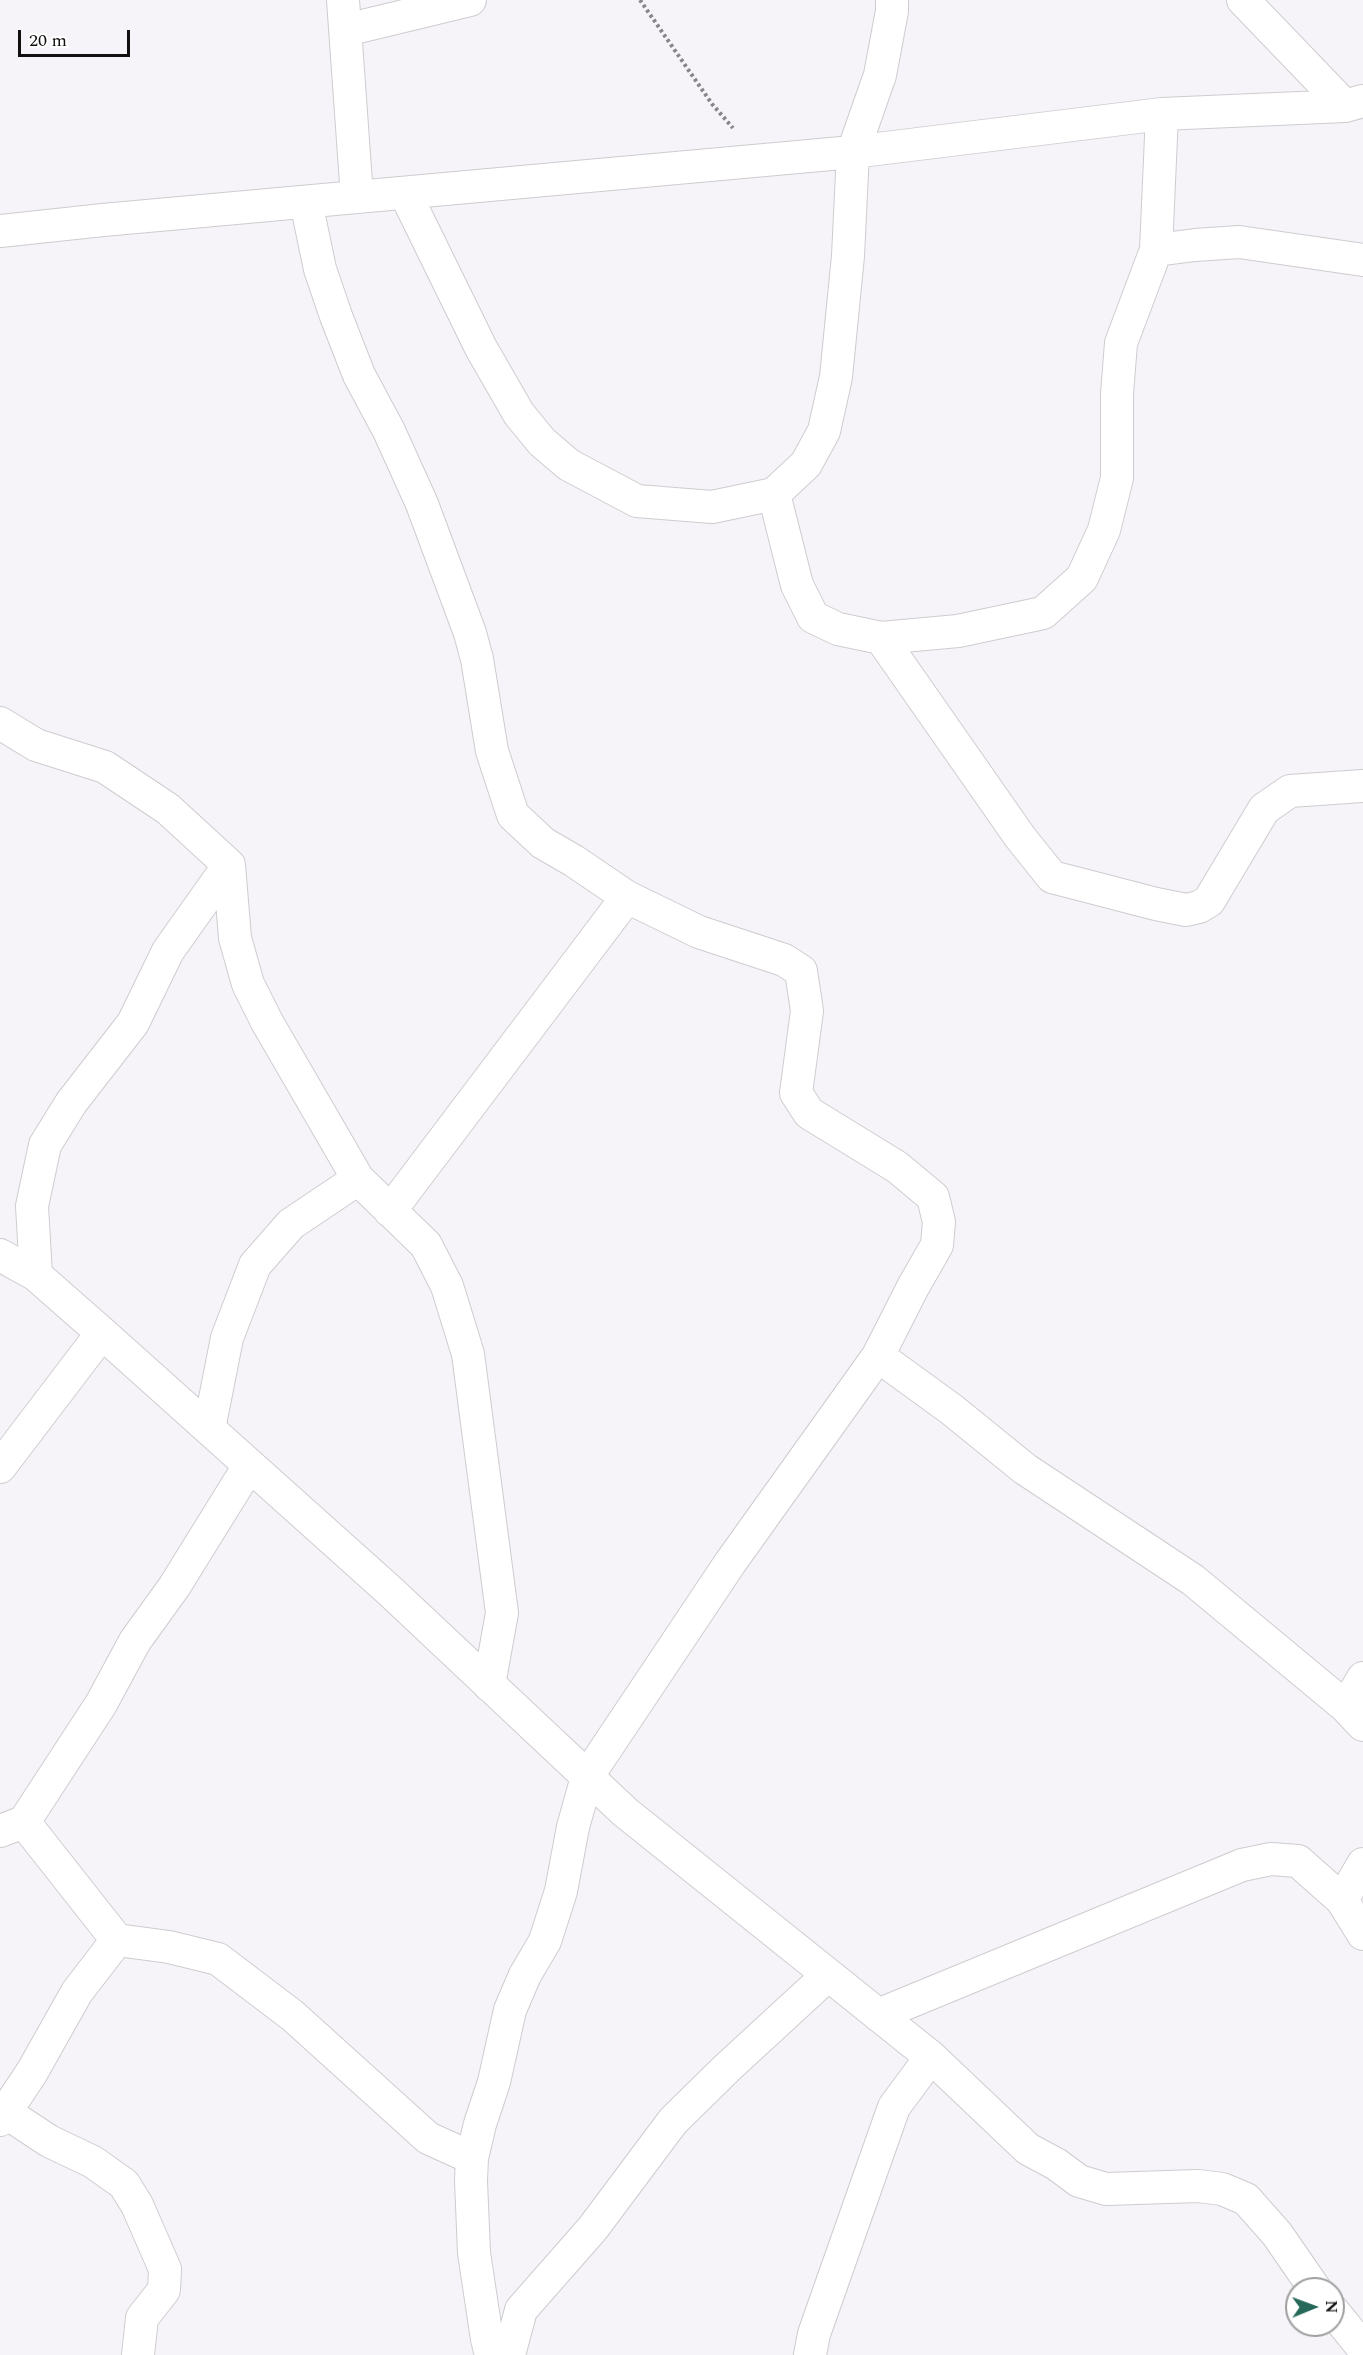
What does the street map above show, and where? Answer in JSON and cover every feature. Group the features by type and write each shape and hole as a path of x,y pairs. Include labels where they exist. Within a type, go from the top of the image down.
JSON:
{"street":[{"path":"357,197 345,15 470,0"},
{"path":"405,192 481,348 519,414 542,442 569,465 637,501 712,507 774,494 806,464 824,431 836,377 848,256 853,152 880,75 892,0"},
{"path":"1243,0 1354,104"},
{"path":"0,231 853,152 1162,114 1354,104"},
{"path":"774,494 796,585 813,617 838,629 881,638 958,631 1043,613 1082,578 1104,530 1117,478 1117,394 1121,343 1156,250 1162,114"},
{"path":"306,202 321,269 336,316 359,375 388,430 422,504 470,633 477,659 492,751 513,814 543,843 627,897 699,932 784,960 801,971 807,1011 796,1093 809,1113 897,1167 933,1197 939,1222 937,1245 878,1356 723,1572 587,1777 573,1827 561,1891 545,1941 525,1975 510,2010 494,2082 472,2158 474,2253 491,2355"},
{"path":"1156,250 1239,242 1363,260"},
{"path":"881,638 1020,837 1052,877 1156,904 1186,910 1199,907 1209,901 1264,809 1290,791 1363,786"},
{"path":"0,723 36,745 105,767 168,809 229,865 235,938 248,984 267,1022 357,1179 426,1245 447,1286 468,1354 502,1613 489,1685"},
{"path":"36,1275 32,1206 45,1145 71,1103 133,1023 168,951 229,865"},
{"path":"390,1211 627,897"},
{"path":"209,1429 227,1338 255,1265 291,1224 357,1179"},
{"path":"0,1256 36,1275 102,1333 390,1591 625,1812 931,2057 1028,2150 1056,2164 1079,2181 1106,2189 1198,2186 1222,2189 1246,2199 1277,2234 1307,2277"},
{"path":"0,1467 102,1333"},
{"path":"878,1356 951,1409 1025,1469 1193,1580 1355,1716 1363,1678"},
{"path":"249,1466 174,1587 135,1641 101,1704 12,1826 117,1940 169,1947 218,1959 293,2016 428,2138 472,2158"},
{"path":"878,2014 1242,1865 1271,1859 1298,1861 1342,1900 1363,1934"},
{"path":"1342,1900 1363,1864"},
{"path":"117,1940 77,1992 32,2072 2,2116 93,2162 124,2184 137,2205 165,2269 164,2290 142,2318 138,2355"},
{"path":"509,2355 521,2310 593,2228 673,2121 828,1975"},
{"path":"810,2355 814,2334 894,2107 931,2057"},
{"path":"1345,2326 1363,2348"}],"path":[{"path":"640,0 712,104 760,161"}]}
